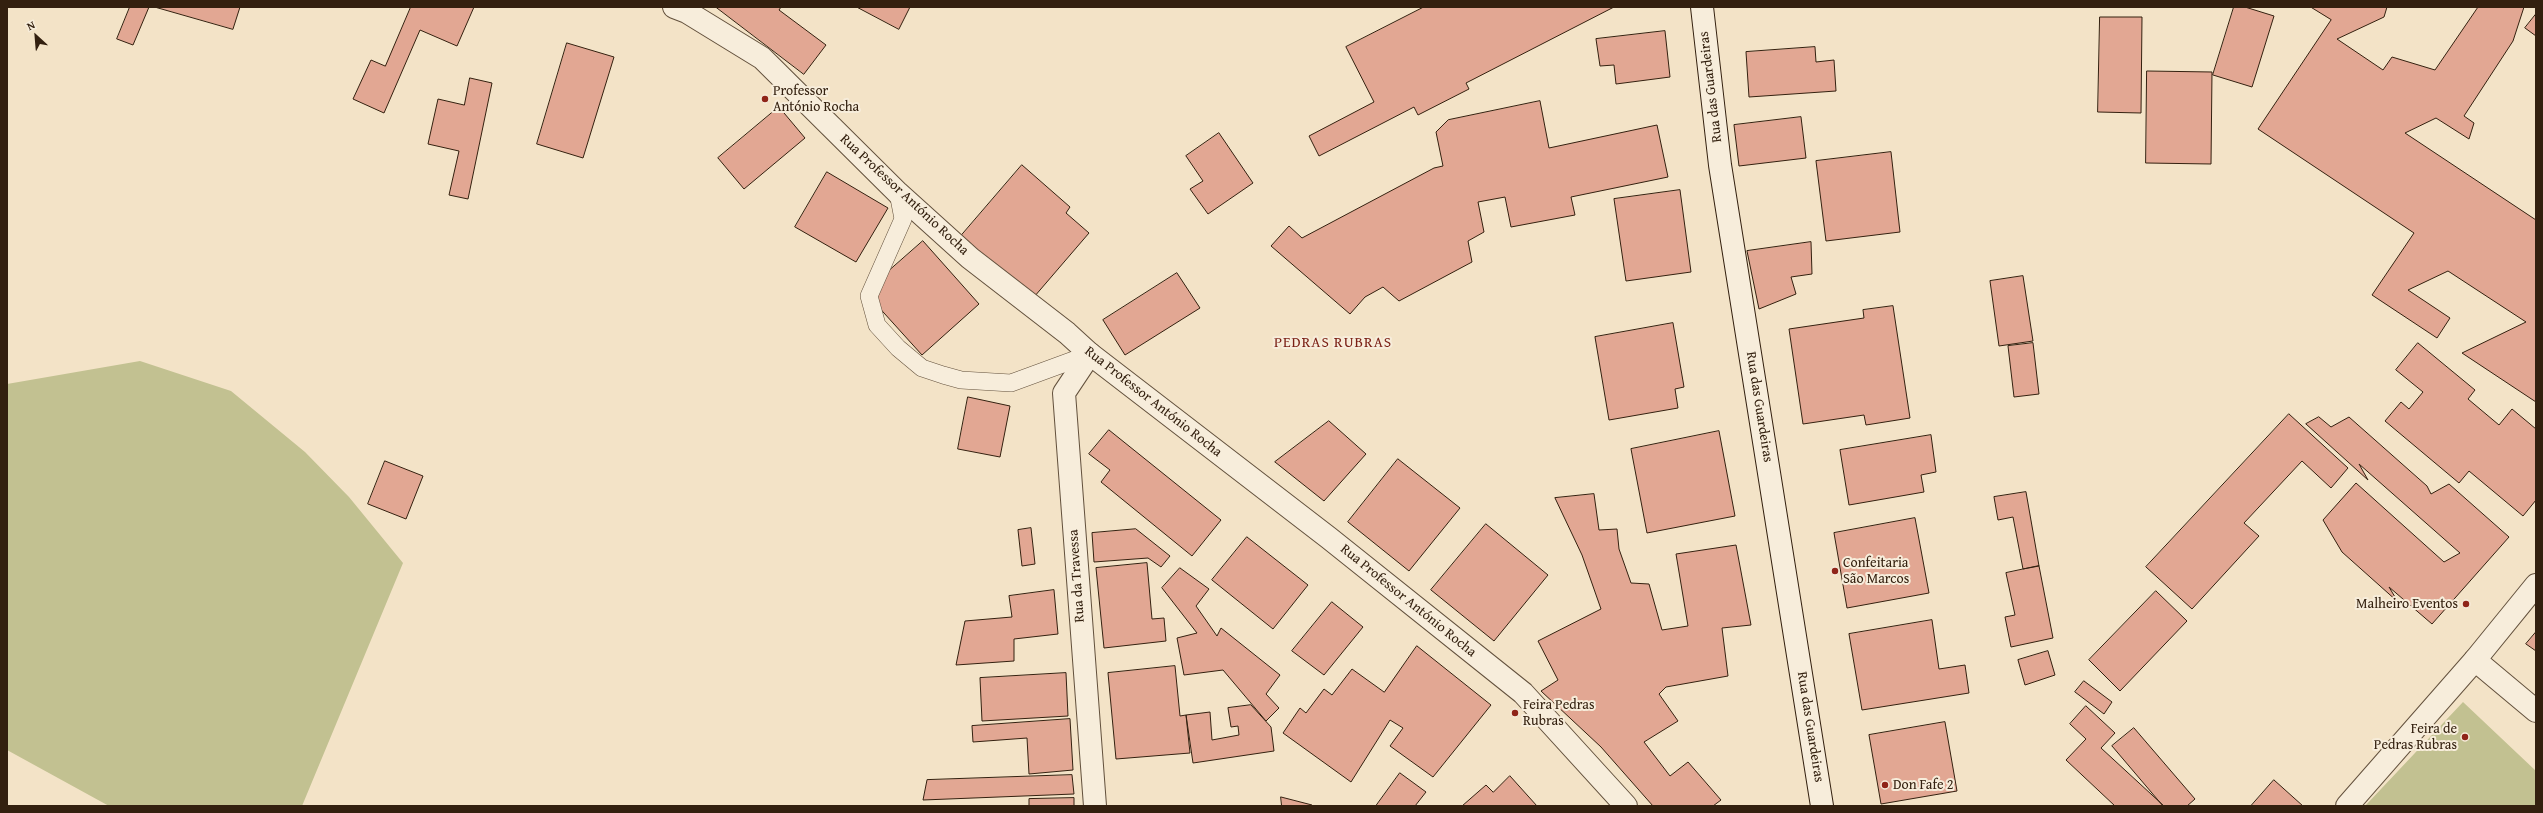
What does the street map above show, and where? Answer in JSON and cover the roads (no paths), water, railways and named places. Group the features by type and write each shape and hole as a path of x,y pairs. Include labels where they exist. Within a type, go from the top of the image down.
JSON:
{"street":[{"name":"Rua Professor António Rocha","path":"674,7 687,12 762,58 898,193 970,258 1067,333 1090,354 1328,538 1523,693 1626,806"},
{"name":"Rua das Guardeiras","path":"1702,7 1720,165 1822,806"},
{"name":"Rua da Travessa","path":"1090,354 1064,392 1095,806"},
{"path":"2347,806 2475,660 2536,585"},
{"path":"2475,660 2536,711"}],"lane":[{"path":"898,193 903,219 869,296 877,325 898,348 922,368 961,380 1011,383 1090,354"}],"place":[{"name":"Professor António Rocha","path":"765,99"},
{"name":"Confeitaria São Marcos","path":"1835,571"},
{"name":"Malheiro Eventos","path":"2466,604"},
{"name":"Feira Pedras Rubras","path":"1515,713"},
{"name":"Feira de Pedras Rubras","path":"2465,737"},
{"name":"Don Fafe 2","path":"1885,785"}],"district":[{"name":"PEDRAS RUBRAS","path":"1333,343"}]}
